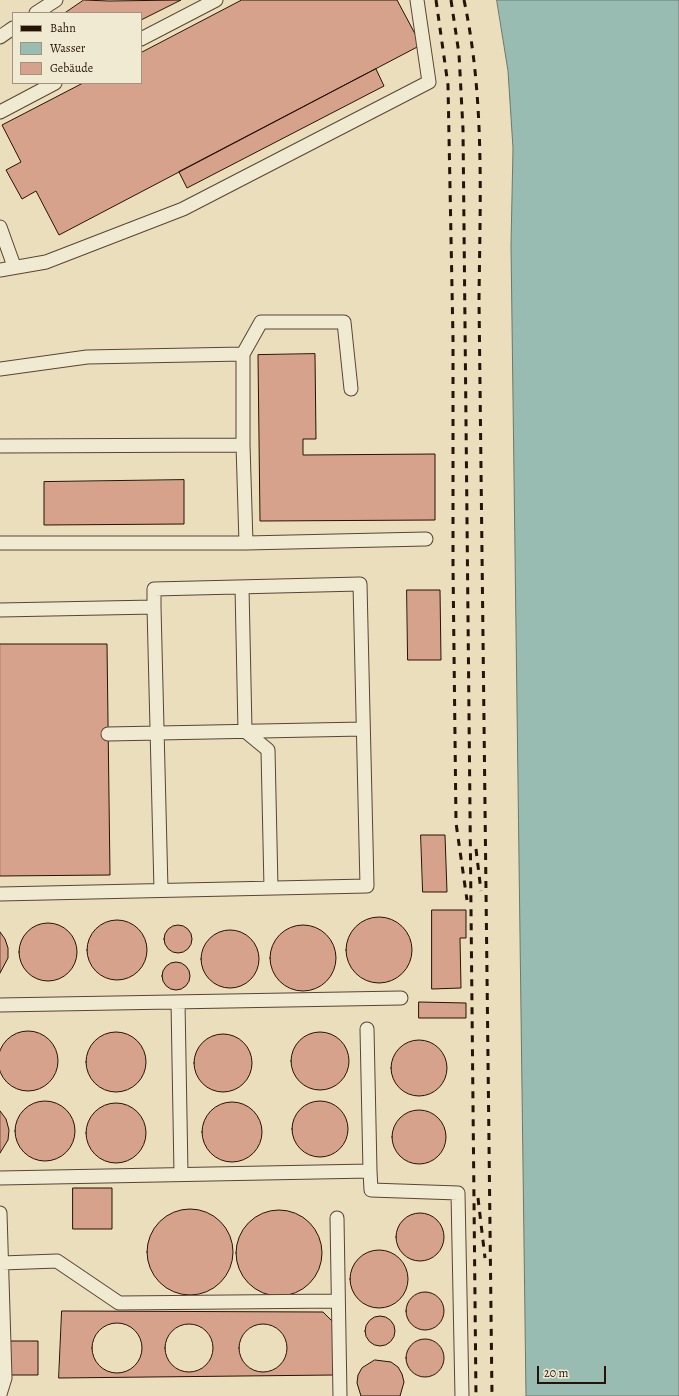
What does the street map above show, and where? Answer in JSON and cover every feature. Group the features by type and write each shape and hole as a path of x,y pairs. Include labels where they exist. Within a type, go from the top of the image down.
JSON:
{"lane":[{"path":"38,12 56,0"},
{"path":"142,38 216,0"},
{"path":"0,270 14,266 46,262 183,209 429,82 417,0"},
{"path":"0,37 12,29"},
{"path":"0,112 53,84"},
{"path":"0,227 14,266"},
{"path":"246,543 243,445 243,354 261,322 344,322 351,389"},
{"path":"0,369 87,358 243,354"},
{"path":"0,446 243,445"},
{"path":"0,543 246,543 426,539"},
{"path":"0,894 367,886 360,584 154,589 161,890"},
{"path":"242,587 245,731 268,750 271,888"},
{"path":"0,610 154,607"},
{"path":"108,734 364,729"},
{"path":"0,1005 401,998"},
{"path":"178,1002 181,1174"},
{"path":"367,1028 371,1190 458,1193 462,1396"},
{"path":"0,1178 370,1171"},
{"path":"0,1212 6,1396"},
{"path":"337,1218 340,1396"},
{"path":"2,1262 57,1261 119,1303 338,1301"},
{"path":"0,1394 5,1378"}],"water":[{"path":"497,0 679,0 679,1396 526,1396 511,245 513,148 508,71"}],"building":[{"path":"84,0 181,0 142,20 142,12 66,12"},
{"path":"242,0 397,0 421,45 59,235 36,191 22,199 6,170 21,162 2,125 81,84 142,84 142,52"},
{"path":"376,69 384,86 187,188 179,172"},
{"path":"315,354 316,439 303,439 303,455 435,454 435,520 260,521 258,355"},
{"path":"184,480 184,524 44,525 44,482"},
{"path":"407,590 440,590 441,660 408,660"},
{"path":"0,644 107,644 110,875 0,876"},
{"path":"421,835 445,835 447,892 423,892"},
{"path":"432,910 466,910 466,938 460,938 461,988 432,989"},
{"path":"372,917 386,917 398,922 407,931 412,943 410,963 403,974 386,983 372,983 360,978 351,969 346,957 346,943 351,931 360,922"},
{"path":"117,920 134,925 142,933 147,950 142,967 134,975 117,980 100,975 92,967 87,950 92,933 100,925"},
{"path":"48,923 64,928 72,936 77,952 72,968 64,976 48,981 32,976 24,968 19,952 24,936 32,928"},
{"path":"178,925 188,929 192,939 188,949 178,953 168,949 164,939 168,929"},
{"path":"303,925 316,928 326,935 333,945 336,958 333,971 326,981 316,988 303,991 290,988 280,981 273,971 270,958 273,945 280,935 290,928"},
{"path":"224,930 236,930 251,938 259,953 259,965 251,980 236,988 224,988 209,980 201,965 201,953 209,938"},
{"path":"0,932 5,939 8,948 8,958 0,973"},
{"path":"176,962 186,966 190,976 186,986 176,990 166,986 162,976 166,966"},
{"path":"419,1002 466,1003 466,1018 419,1018"},
{"path":"22,1031 34,1031 45,1036 53,1044 58,1055 58,1067 53,1078 45,1086 34,1091 22,1091 11,1086 3,1078 -1,1070 0,1049 11,1036"},
{"path":"116,1032 133,1037 141,1045 146,1062 141,1079 133,1087 116,1092 99,1087 91,1079 86,1062 91,1045 99,1037"},
{"path":"314,1032 326,1032 341,1040 349,1055 349,1067 341,1082 326,1090 314,1090 299,1082 291,1067 291,1055 299,1040"},
{"path":"223,1034 234,1036 247,1047 250,1052 252,1063 250,1074 239,1087 234,1090 223,1092 212,1090 199,1079 196,1074 194,1063 196,1052 207,1039 212,1036"},
{"path":"414,1040 424,1040 439,1048 445,1057 447,1068 445,1079 439,1088 424,1096 414,1096 403,1091 396,1084 391,1073 391,1063 396,1052 403,1045"},
{"path":"45,1101 62,1106 70,1114 75,1131 70,1148 62,1156 45,1161 28,1156 20,1148 15,1131 20,1114 28,1106"},
{"path":"320,1101 331,1103 340,1109 346,1118 348,1129 346,1140 340,1149 331,1155 320,1157 309,1155 300,1149 294,1140 292,1129 294,1118 300,1109 309,1103"},
{"path":"226,1102 238,1102 249,1107 257,1115 262,1126 260,1144 249,1157 238,1162 226,1162 215,1157 207,1149 202,1138 202,1126 207,1115 215,1107"},
{"path":"116,1103 132,1108 137,1112 141,1117 146,1133 141,1149 137,1154 132,1158 116,1163 100,1158 95,1154 91,1149 86,1133 91,1117 95,1112 100,1108"},
{"path":"419,1110 429,1112 438,1118 444,1127 446,1137 444,1147 438,1156 429,1162 419,1164 409,1162 400,1156 394,1147 392,1137 394,1127 400,1118 409,1112"},
{"path":"0,1111 6,1119 9,1130 8,1140 0,1153"},
{"path":"73,1188 112,1188 112,1229 73,1229"},
{"path":"190,1209 207,1212 214,1216 226,1228 230,1235 233,1252 230,1269 226,1276 214,1288 207,1292 190,1295 173,1292 166,1288 154,1276 150,1269 147,1252 150,1235 154,1228 166,1216 173,1212"},
{"path":"279,1210 296,1213 303,1217 315,1229 319,1236 322,1253 319,1270 315,1277 303,1289 296,1293 279,1296 262,1293 255,1289 243,1277 239,1270 236,1253 239,1236 243,1229 255,1217 262,1213"},
{"path":"420,1213 429,1215 437,1220 442,1228 444,1237 442,1246 437,1254 429,1259 420,1261 411,1259 403,1254 398,1246 396,1237 398,1228 403,1220 411,1215"},
{"path":"373,1250 385,1250 400,1258 408,1273 408,1285 400,1300 385,1308 373,1308 358,1300 350,1285 350,1273 358,1258"},
{"path":"421,1292 429,1292 439,1297 443,1304 443,1318 439,1325 429,1330 421,1330 411,1325 409,1322 406,1315 406,1307 411,1297 414,1295"},
{"path":"62,1311 323,1312 334,1323 333,1375 59,1378"},
{"path":"380,1316 386,1317 394,1325 394,1337 386,1345 380,1346 374,1345 366,1337 365,1331 366,1325 374,1317"},
{"path":"122,1323 127,1324 135,1330 141,1338 141,1358 135,1366 127,1372 112,1373 107,1372 99,1366 93,1358 92,1343 93,1338 99,1330 107,1324"},
{"path":"184,1324 194,1324 203,1328 209,1334 212,1339 212,1357 203,1368 194,1372 184,1372 175,1368 169,1362 165,1353 165,1343 169,1334 175,1328"},
{"path":"263,1324 272,1326 280,1331 285,1339 287,1348 285,1357 280,1365 272,1370 263,1372 254,1370 246,1365 241,1357 239,1348 241,1339 246,1331 254,1326"},
{"path":"425,1339 438,1345 444,1358 438,1371 425,1377 412,1371 406,1358 412,1345"},
{"path":"9,1341 38,1341 38,1375 9,1375"},
{"path":"375,1360 391,1362 398,1367 404,1382 400,1396 361,1396 357,1383 358,1375 362,1368"}],"railway":[{"path":"436,0 448,85 453,339 453,566 456,823 467,900"},
{"path":"451,0 459,54 463,129 476,1396"},
{"path":"464,0 471,37 475,74 480,150 479,300 492,1396"},
{"path":"476,849 481,891"},
{"path":"478,1198 485,1258"}]}
